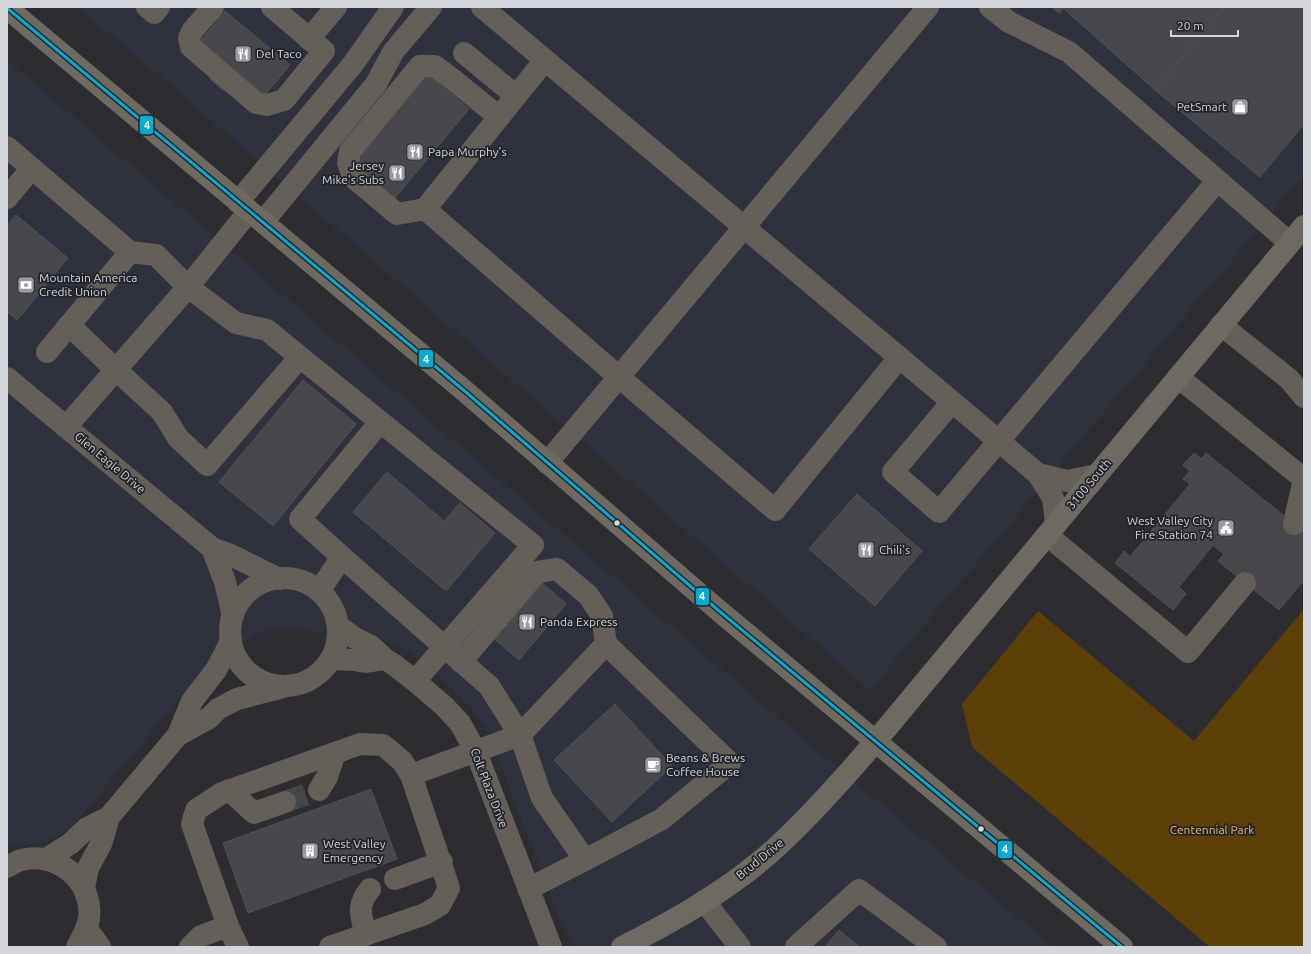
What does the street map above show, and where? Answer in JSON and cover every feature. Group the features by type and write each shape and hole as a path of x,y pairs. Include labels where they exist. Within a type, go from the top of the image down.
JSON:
{"main road":[{"path":"7,8 467,393 718,610 1122,947"},
{"name":"3100 South","path":"875,742 1304,226"},
{"name":"Brud Drive","path":"622,947 704,901 754,866 781,843 824,800 875,742"}],"street":[{"path":"147,7 154,13 159,7"},
{"path":"213,7 193,30 189,38 191,47 256,103 267,105 284,100 324,51 272,7"},
{"path":"309,38 336,7"},
{"path":"66,427 188,287 250,211 393,7"},
{"path":"250,211 376,84 393,52 431,7"},
{"path":"482,7 1038,474 1052,498 1052,529 1188,652 1245,583"},
{"path":"547,463 928,7"},
{"path":"990,7 1009,22 1069,52 1290,243"},
{"path":"464,53 516,96"},
{"path":"499,117 435,66 420,66 350,151 348,163 353,177 397,214 425,209 545,60"},
{"path":"9,153 32,169 130,252 156,255 188,287 236,323 267,330 533,546 416,681"},
{"path":"7,198 32,169"},
{"path":"952,402 893,472 939,512 1217,180"},
{"path":"425,209 619,377 776,510 899,358"},
{"path":"47,352 130,252"},
{"path":"69,325 162,412 178,438 207,465 300,357"},
{"path":"1221,325 1289,379 1304,397"},
{"path":"1178,377 1304,479 1294,524"},
{"name":"Glen Eagle Drive","path":"7,378 212,548 231,555 279,579"},
{"path":"380,422 300,519 489,686 520,735 542,798 585,860"},
{"path":"1038,474 1067,481 1097,475"},
{"name":"Glen Eagle Drive","path":"212,548 225,582 233,616"},
{"path":"319,591 342,556"},
{"path":"461,662 537,572 557,569 588,595 602,616 606,644 730,763 662,818 528,889"},
{"path":"178,735 209,718 218,709 237,699 288,686 308,680 317,675 330,660 338,638 338,626 332,607 319,591 310,585 290,579 279,579 264,582 251,590 240,602 233,616 231,641 235,653 242,665 251,674 262,681 275,685 288,686"},
{"name":"Colt Plaza Drive","path":"338,626 355,638 371,646 385,659 416,681 453,715 464,730 476,752 551,947"},
{"path":"46,860 70,844 87,828 109,817 178,735 192,701 216,670 231,641"},
{"path":"411,775 520,735 606,644"},
{"path":"330,660 354,660 366,662 385,659"},
{"path":"238,947 228,926 192,824 196,810 229,790 360,744 384,745 402,761 411,775 442,862 449,888 440,905 425,914 330,947"},
{"path":"319,790 327,777 335,753"},
{"path":"229,790 254,813 285,802"},
{"path":"84,888 88,868 101,844 109,817"},
{"path":"7,867 18,861 32,859 58,863 68,869 84,888 87,898 89,918 82,938 100,947"},
{"path":"395,880 442,862"},
{"path":"366,935 360,913 363,897 370,889"},
{"path":"796,947 859,890 936,947"},
{"path":"704,901 740,947"},
{"path":"190,947 201,936 228,926"}],"shaded area":[{"path":"77,7 1304,7 1304,175 870,690 131,51"},
{"path":"7,60 806,741 1053,947 574,947 557,913 484,726 472,709 442,679 409,652 371,635 267,628 202,671 73,826 64,833 44,843 7,846"}],"green space":[{"name":"Centennial Park","path":"1304,609 1304,947 1210,947 972,747 962,704 1038,611 1194,741"}],"building":[{"path":"1052,7 1064,7 1059,13"},
{"path":"1224,7 1155,90 1063,8"},
{"name":"PetSmart","path":"1224,7 1304,7 1304,124 1260,177 1155,90"},
{"name":"Del Taco","path":"225,11 290,65 260,101 233,79 224,91 210,79 222,64 198,44"},
{"path":"425,71 469,109 394,199 356,168 355,154"},
{"name":"Mountain America Credit Union","path":"16,215 68,258 17,320 7,312 7,226"},
{"path":"303,380 356,424 273,526 219,482"},
{"name":"West Valley City Fire Station 74","path":"1194,453 1201,459 1206,453 1304,532 1304,580 1279,610 1218,561 1224,554 1213,545 1179,587 1186,594 1173,610 1115,563 1124,551 1130,557 1190,484 1183,479 1190,471 1183,465"},
{"path":"387,472 444,521 460,503 495,533 446,591 353,512"},
{"name":"Chili's","path":"857,494 922,551 875,606 809,549"},
{"path":"539,580 566,604 519,660 491,636"},
{"path":"615,704 672,766 612,822 554,760"},
{"name":"West Valley Emergency","path":"371,789 397,859 248,913 223,843"},
{"path":"839,930 859,947 825,947"}],"tunnel":[{"path":"1245,583 1294,524"},
{"path":"285,802 319,790"}],"transit line":[{"name":"4","path":"7,8 467,393 718,610 1122,947"}],"place":[{"name":"Del Taco","path":"243,54"},
{"name":"PetSmart","path":"1240,107"},
{"name":"Papa Murphy's","path":"415,152"},
{"name":"Jersey Mike's Subs","path":"397,173"},
{"name":"Mountain America Credit Union","path":"26,285"},
{"name":"West Valley City Fire Station 74","path":"1226,528"},
{"name":"Chili's","path":"866,550"},
{"name":"Panda Express","path":"527,622"},
{"name":"Beans & Brews Coffee House","path":"653,765"},
{"name":"West Valley Emergency","path":"310,851"}]}
